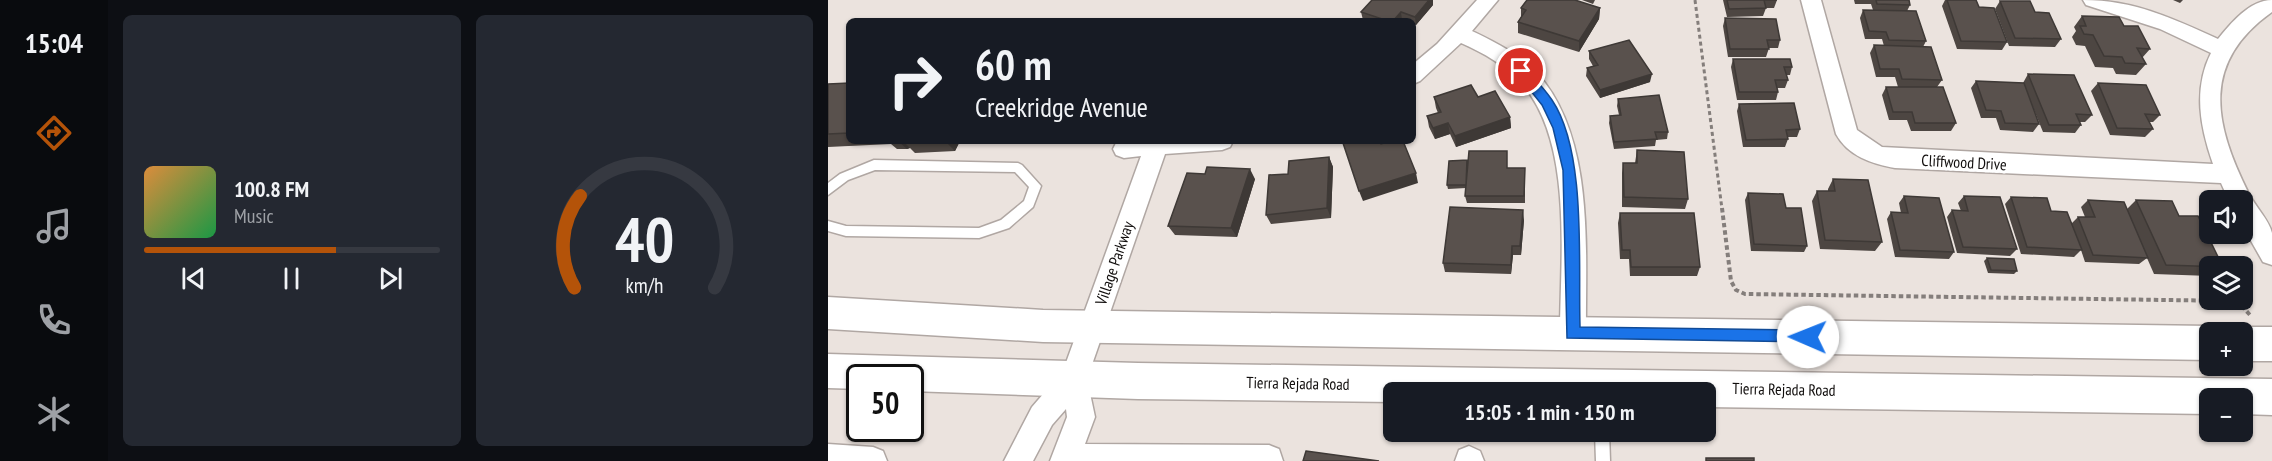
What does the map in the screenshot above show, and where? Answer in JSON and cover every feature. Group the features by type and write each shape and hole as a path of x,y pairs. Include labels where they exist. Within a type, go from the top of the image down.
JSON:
{"main road":[{"path":"828,313 916,320 1092,327 2199,343"},
{"path":"2253,334 2272,344"},
{"name":"Tierra Rejada Road","path":"828,371 1074,379 1383,385"},
{"name":"Tierra Rejada Road","path":"1716,390 2272,397"}],"street":[{"path":"1416,73 1488,0"},
{"name":"Cliffwood Drive","path":"1811,0 1847,134 1858,146 1874,156 1895,159 2227,174"},
{"path":"2093,0 2167,24 2221,49"},
{"path":"2236,190 2227,174 2209,104 2210,74 2221,49 2236,28 2272,3"},
{"path":"1458,33 1510,62 1531,80 1547,103 1559,128 1570,170 1572,334"},
{"path":"1124,149 1189,144"},
{"name":"Village Parkway","path":"1018,461 1042,417 1074,379 1156,147"},
{"path":"2253,221 2272,255"},
{"name":"Village Parkway","path":"1065,459 1081,417 1074,379"},
{"path":"828,458 873,461"},
{"path":"1065,459 1269,459 1269,461"}],"lane":[{"path":"828,190 844,177 874,165 1018,168 1035,186 1029,204 1005,224 979,233 846,231 828,226"},
{"path":"1602,442 1603,461"}],"path":[{"path":"1695,0 1731,281 1736,290 1745,294 2237,301 2244,322"}],"building":[{"path":"1372,0 1429,0 1415,17 1401,12 1396,18 1379,18 1361,12"},
{"path":"1527,0 1575,0 1600,8 1579,41 1518,22 1526,10 1521,8"},
{"path":"1727,0 1764,0 1766,8 1729,9"},
{"path":"1876,0 1909,0 1910,5 1877,4"},
{"path":"1947,0 1976,0 1979,7 1994,8 2007,42 1961,41"},
{"path":"2000,1 2030,1 2035,12 2049,13 2061,39 2015,38"},
{"path":"1863,10 1916,11 1926,41 1889,40 1886,32 1869,31"},
{"path":"2082,16 2119,17 2124,26 2138,26 2150,49 2137,48 2146,64 2125,63 2122,57 2104,56 2093,35 2084,34 2080,26 2086,26"},
{"path":"1725,18 1776,19 1780,40 1767,40 1769,49 1730,49"},
{"path":"1629,40 1652,74 1600,90 1587,68 1598,65 1589,51"},
{"path":"1874,45 1931,47 1942,80 1902,79 1899,69 1880,69"},
{"path":"1733,59 1790,59 1792,67 1784,67 1788,80 1775,80 1778,92 1739,92"},
{"path":"2028,74 2074,75 2092,115 2076,114 2081,125 2049,125"},
{"path":"1976,81 2024,83 2039,124 2005,123 2001,111 1986,110"},
{"path":"846,83 846,133 828,134 828,84"},
{"path":"2098,83 2146,85 2160,115 2145,114 2153,129 2117,128"},
{"path":"1471,85 1478,97 1495,91 1510,117 1455,136 1448,123 1433,128 1427,116 1441,112 1434,97"},
{"path":"1886,87 1943,87 1956,123 1915,123 1912,112 1893,112"},
{"path":"1659,95 1668,132 1655,132 1657,139 1614,142 1610,116 1621,115 1618,99"},
{"path":"1794,103 1800,129 1786,130 1788,139 1746,140 1739,104"},
{"path":"1343,144 1404,144 1416,173 1359,191"},
{"path":"1637,150 1684,152 1688,199 1624,197 1623,163 1637,163"},
{"path":"1469,151 1507,151 1507,168 1525,168 1524,196 1465,196"},
{"path":"1329,157 1327,208 1266,215 1269,175 1288,174 1289,161"},
{"path":"1467,160 1466,185 1447,185 1449,161"},
{"path":"1207,167 1250,169 1231,228 1168,226 1187,173 1205,174"},
{"path":"1833,179 1868,180 1882,242 1825,240 1817,191 1835,191"},
{"path":"1748,193 1783,194 1786,208 1801,208 1807,246 1754,244"},
{"path":"1904,196 1939,198 1954,252 1900,250 1891,212 1908,213"},
{"path":"1964,196 2000,197 2017,249 1963,247 1952,210 1968,211"},
{"path":"2011,197 2047,198 2051,211 2067,212 2082,250 2027,247"},
{"path":"2088,200 2124,202 2148,258 2093,255 2078,217 2095,217"},
{"path":"2136,200 2172,201 2179,216 2198,216 2199,244 2212,244 2218,256 2199,256 2199,266 2166,265"},
{"path":"1450,207 1523,210 1520,246 1512,246 1511,265 1443,263"},
{"path":"1620,213 1694,213 1700,267 1631,267 1630,250 1622,250"},
{"path":"1987,258 2014,259 2017,271 1991,270"},
{"path":"1306,451 1379,461 1303,461"},
{"path":"1706,458 1754,458 1754,461 1706,461"}],"route":[{"path":"1521,71 1531,80 1547,103 1559,128 1570,170 1572,334 1808,337"}]}
